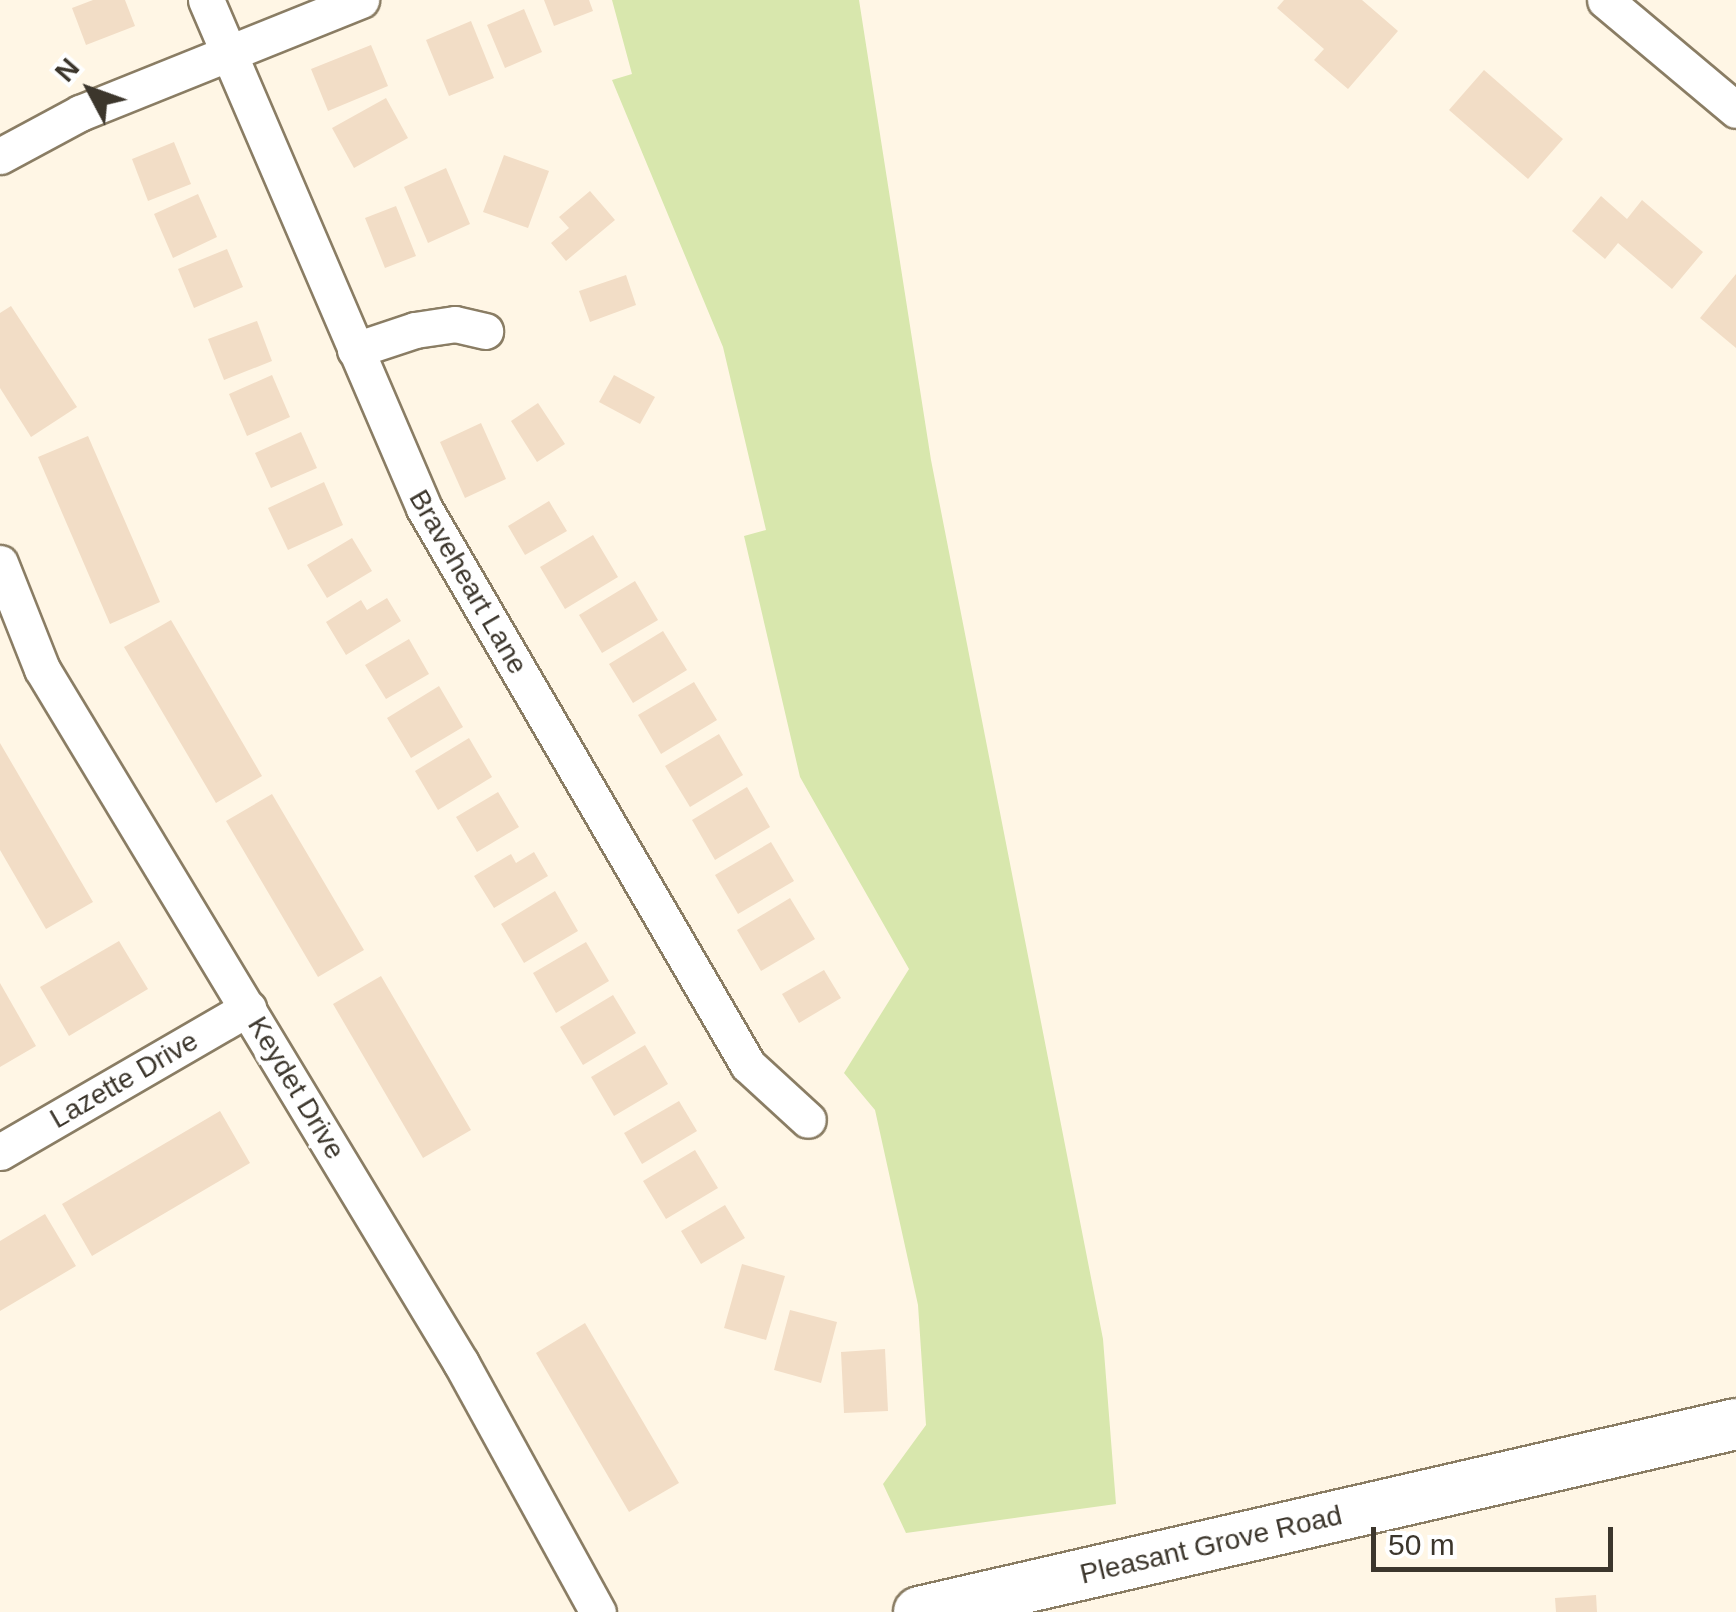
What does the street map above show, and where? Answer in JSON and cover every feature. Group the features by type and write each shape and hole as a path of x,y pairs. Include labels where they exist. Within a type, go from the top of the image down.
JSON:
{"street":[{"name":"Braveheart Lane","path":"206,0 224,54 424,508 748,1065 808,1120"},
{"path":"0,156 80,113 362,0"},
{"path":"1605,0 1736,110"},
{"path":"355,350 415,330 455,324 485,331"},
{"name":"Keydet Drive","path":"0,563 42,670 461,1363 598,1612"},
{"name":"Lazette Drive","path":"0,1152 248,1008"},
{"name":"Pleasant Grove Road","path":"919,1612 1736,1424"}],"green space":[{"path":"612,0 859,0 931,460 1103,1339 1116,1504 906,1533 883,1484 926,1425 918,1305 875,1110 844,1073 909,969 800,777 744,536 766,530 723,347 612,80 632,74"}],"building":[{"path":"93,0 125,0 135,26 86,45 72,8"},
{"path":"544,0 589,0 593,11 554,26"},
{"path":"1284,0 1362,0 1398,31 1348,89 1314,60 1324,49 1277,8"},
{"path":"524,9 542,52 505,68 487,25"},
{"path":"471,21 494,78 449,96 426,40"},
{"path":"371,45 388,86 328,111 311,69"},
{"path":"1484,70 1563,139 1528,179 1449,110"},
{"path":"386,98 408,138 354,168 332,128"},
{"path":"174,142 191,184 148,201 132,159"},
{"path":"504,155 549,171 528,228 483,212"},
{"path":"446,168 470,224 428,243 404,187"},
{"path":"590,191 615,220 566,261 551,243 569,228 559,217"},
{"path":"198,194 217,237 173,258 154,214"},
{"path":"1601,196 1627,219 1642,200 1703,252 1672,289 1618,243 1605,259 1572,231"},
{"path":"396,206 416,256 385,268 365,218"},
{"path":"227,249 243,287 194,308 178,269"},
{"path":"1736,274 1736,348 1700,318"},
{"path":"626,275 636,305 590,322 579,291"},
{"path":"11,306 77,407 31,437 0,388 0,313"},
{"path":"257,321 272,361 224,380 208,339"},
{"path":"272,375 290,417 247,436 229,394"},
{"path":"614,375 655,397 640,424 599,402"},
{"path":"538,403 565,444 537,462 511,421"},
{"path":"481,423 506,479 465,498 440,442"},
{"path":"301,432 317,468 271,488 255,453"},
{"path":"88,436 160,602 110,624 38,457"},
{"path":"324,482 343,525 288,550 268,508"},
{"path":"549,501 567,531 525,555 508,526"},
{"path":"593,535 618,577 565,609 540,567"},
{"path":"352,538 372,571 327,598 307,565"},
{"path":"635,581 658,620 602,653 579,615"},
{"path":"387,598 401,621 346,655 326,622 361,600 367,610"},
{"path":"171,620 262,776 216,803 124,647"},
{"path":"663,631 687,670 633,703 609,664"},
{"path":"409,639 429,674 386,699 365,665"},
{"path":"694,682 717,720 661,754 638,715"},
{"path":"439,686 463,727 411,758 387,718"},
{"path":"719,734 743,775 690,807 665,766"},
{"path":"469,738 492,777 438,810 415,771"},
{"path":"0,743 93,902 46,929 0,850"},
{"path":"747,787 770,827 715,860 692,820"},
{"path":"498,792 519,827 477,852 456,817"},
{"path":"272,794 364,950 318,977 226,821"},
{"path":"771,842 794,881 738,914 715,875"},
{"path":"534,852 548,876 494,908 474,876 511,854 516,863"},
{"path":"555,891 578,931 524,963 501,924"},
{"path":"790,898 815,939 761,971 737,930"},
{"path":"119,941 148,989 69,1036 40,987"},
{"path":"586,942 609,981 556,1013 533,973"},
{"path":"824,970 841,998 799,1023 782,994"},
{"path":"381,976 471,1130 423,1158 333,1004"},
{"path":"0,983 36,1046 0,1067"},
{"path":"613,995 636,1033 583,1065 560,1027"},
{"path":"645,1045 668,1084 614,1116 591,1077"},
{"path":"679,1101 697,1131 642,1164 624,1133"},
{"path":"220,1111 250,1163 92,1256 62,1204"},
{"path":"695,1150 718,1188 666,1219 643,1181"},
{"path":"725,1205 745,1238 701,1264 681,1231"},
{"path":"45,1214 76,1266 0,1311 0,1241"},
{"path":"742,1264 785,1276 766,1340 724,1328"},
{"path":"790,1310 837,1322 821,1383 774,1370"},
{"path":"585,1323 679,1483 629,1512 536,1353"},
{"path":"885,1349 888,1411 844,1413 841,1352"},
{"path":"1596,1595 1597,1612 1556,1612 1555,1598"}]}
